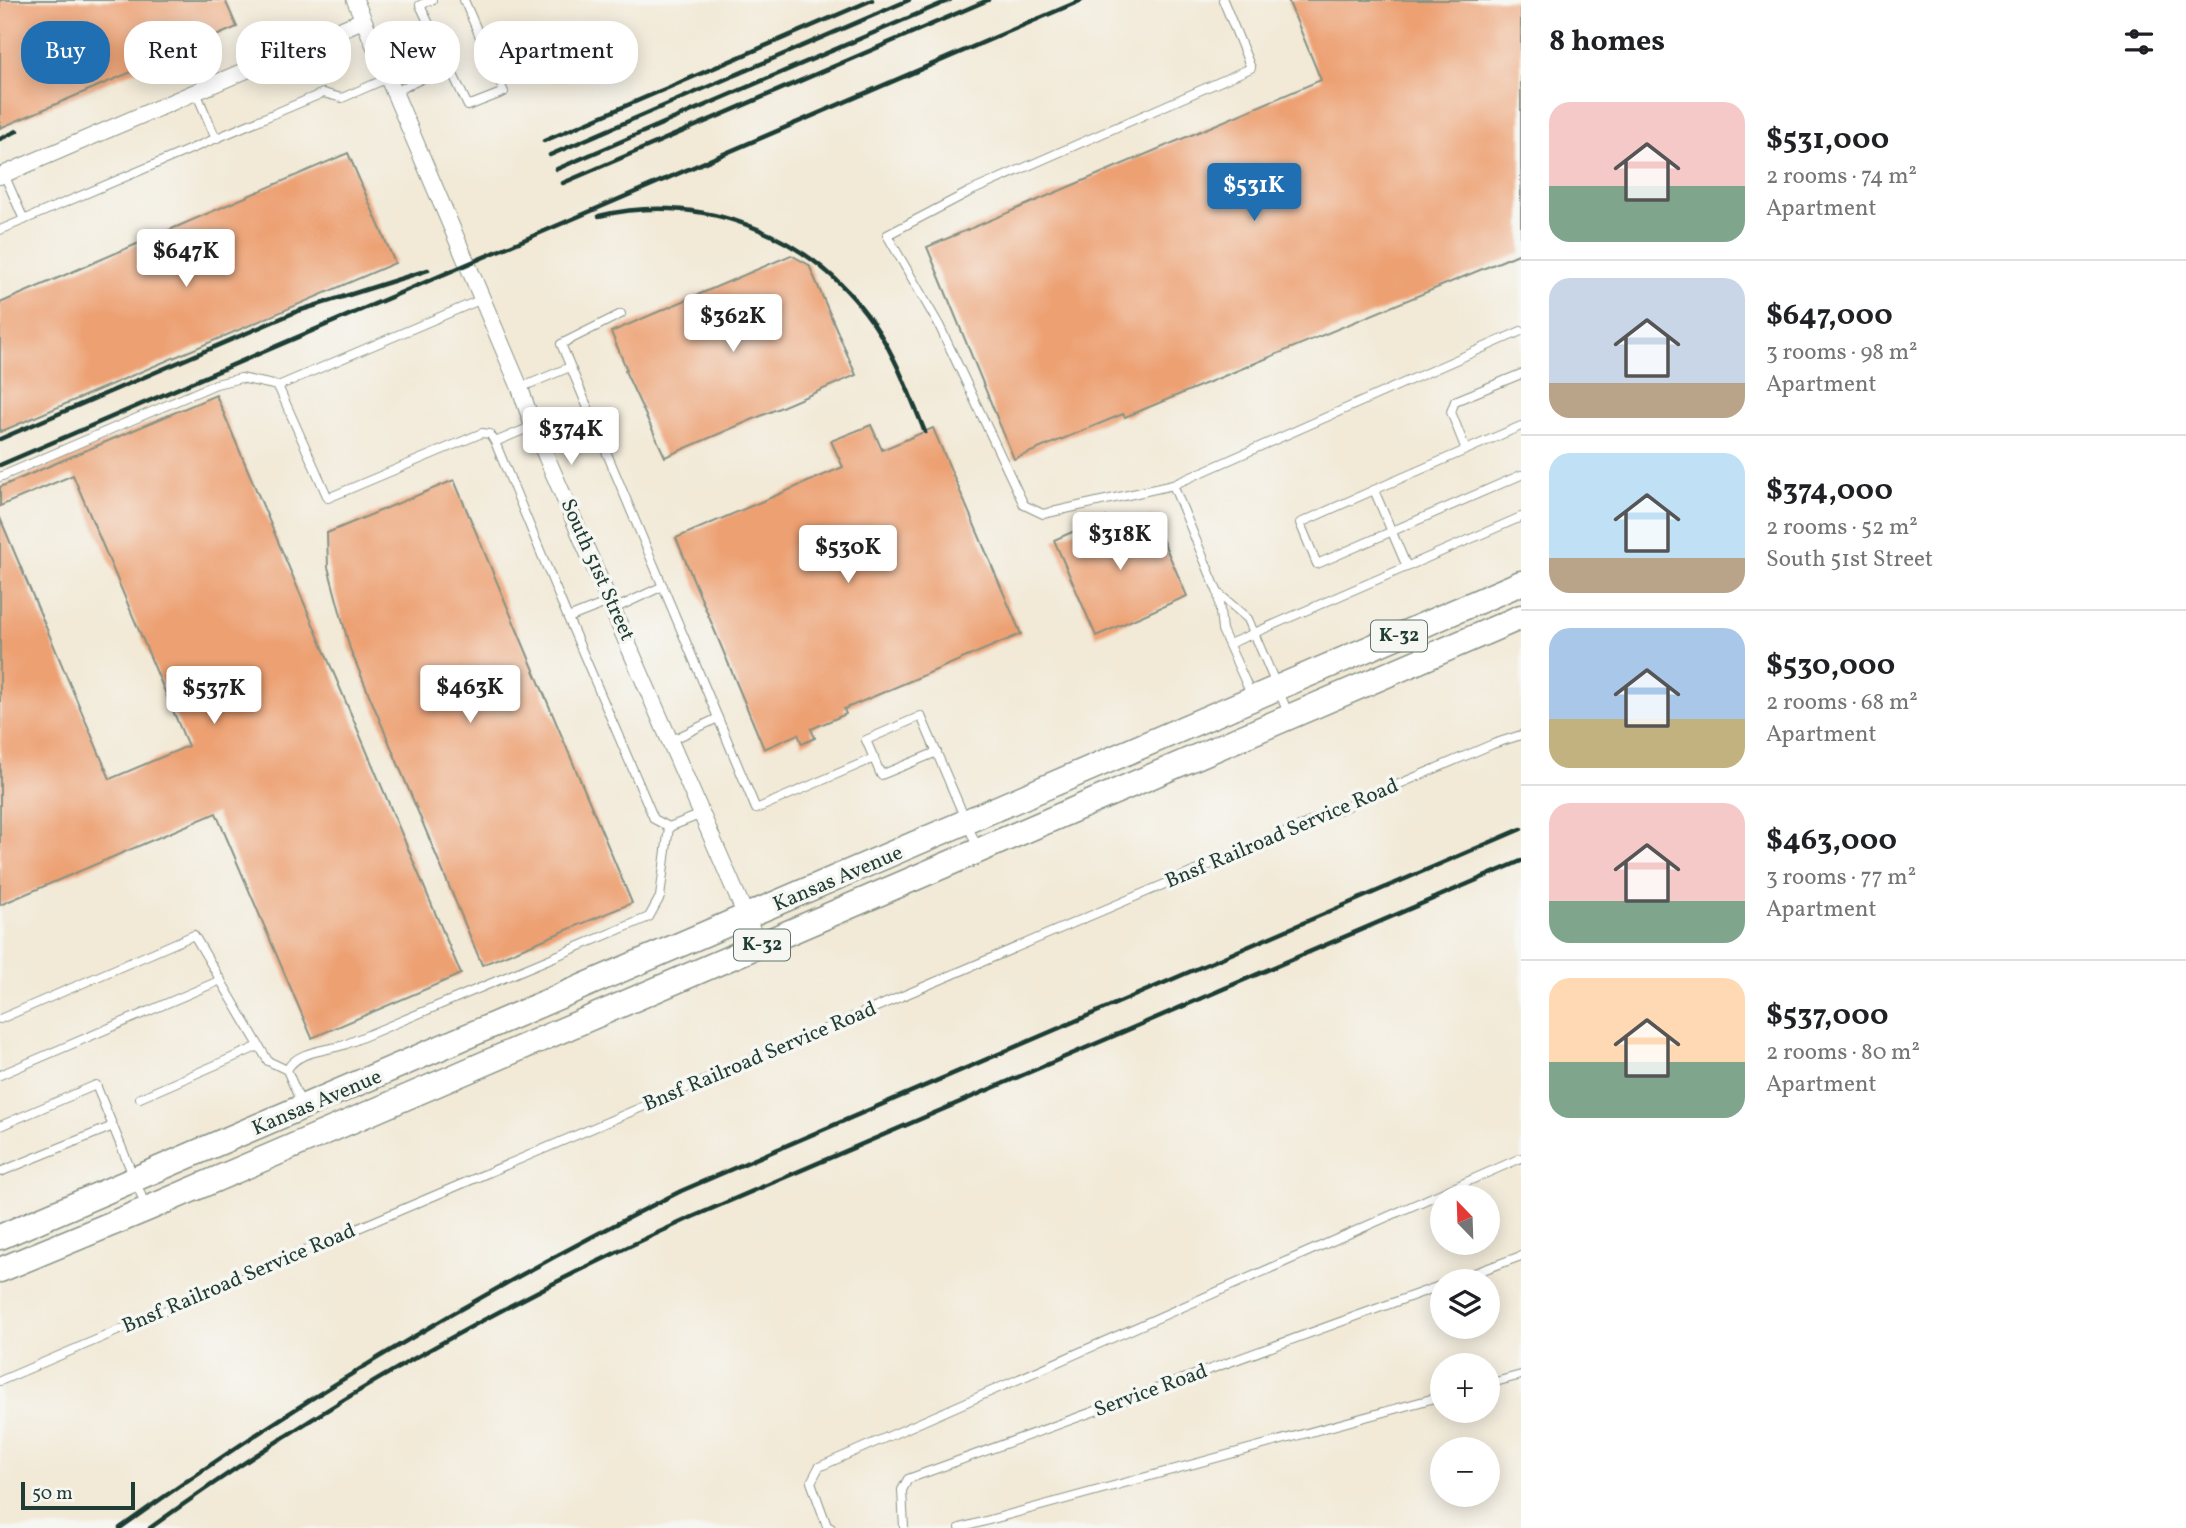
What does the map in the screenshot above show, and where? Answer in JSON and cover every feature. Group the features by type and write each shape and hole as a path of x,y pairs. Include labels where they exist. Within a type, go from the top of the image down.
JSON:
{"main road":[{"name":"Kansas Avenue","path":"0,1237 304,1109 1521,583"},
{"name":"Kansas Avenue","path":"0,1269 147,1209 759,947 1521,617"}],"street":[{"name":"South 51st Street","path":"355,0 520,388 533,425 759,947"},
{"path":"2,175 363,20"}],"lane":[{"path":"427,21 420,5 432,0"},
{"path":"456,84 468,106 504,92 464,0"},
{"path":"1223,0 1251,68 969,192 887,235 939,325 1024,505 1043,514 1172,485 1521,331"},
{"path":"0,230 323,93 342,98 394,84"},
{"path":"196,92 216,138"},
{"path":"2,175 24,220"},
{"path":"0,477 216,384 241,378 278,386 482,299"},
{"path":"621,314 561,344 756,809 874,758"},
{"path":"520,388 570,367"},
{"path":"1466,450 1451,412 1455,401 1521,374"},
{"path":"278,386 328,498 482,433 490,434 654,819 669,827 702,814"},
{"path":"495,442 533,425"},
{"path":"1521,426 1300,523 1317,564 1521,475"},
{"path":"1172,485 1218,593 1222,630 1253,699"},
{"path":"1374,490 1407,566"},
{"path":"1229,643 1521,517"},
{"path":"568,618 663,586"},
{"path":"1218,593 1248,619 1289,716"},
{"path":"937,752 881,775 866,740 922,716 979,852"},
{"path":"670,741 718,718"},
{"name":"Bnsf Railroad Service Road","path":"0,1381 1480,750 1521,735"},
{"path":"287,1070 292,1060 344,1045 649,916 660,897 669,827"},
{"path":"0,1020 194,935 268,1060 287,1070 304,1109"},
{"path":"0,1075 221,979"},
{"path":"140,1098 259,1046"},
{"path":"0,1126 96,1086 147,1209"},
{"path":"0,1172 113,1126"},
{"path":"831,1528 827,1526 811,1482 819,1467 1521,1158"},
{"path":"1486,1269 1521,1256"},
{"name":"Service Road","path":"904,1528 902,1490 908,1479 1430,1289"},
{"path":"1500,1381 1521,1375"},
{"path":"960,1528 1430,1399"}],"building":[{"path":"0,0 225,0 236,27 222,33 222,21 124,21 124,75 110,81 110,21 21,21 21,84 103,84 0,128"},
{"path":"1288,0 1521,0 1521,253 1125,417 1123,414 1014,459 927,247 1321,80"},
{"path":"348,153 395,263 0,432 0,303"},
{"path":"791,255 809,265 856,375 665,457 625,371 627,370 611,332"},
{"path":"216,395 461,974 312,1038 216,813 0,905 0,518 110,779 188,746 73,475 0,506 0,487"},
{"path":"871,425 882,450 933,428 1021,634 844,709 846,714 811,729 815,738 802,744 798,734 764,749 676,538 843,467 831,441"},
{"path":"454,480 632,903 482,965 350,649 328,567 327,533"},
{"path":"1152,516 1187,596 1096,636 1054,540 1106,517 1113,533"}],"railway":[{"path":"544,141 872,0"},
{"path":"550,155 909,0"},
{"path":"557,169 950,0"},
{"path":"563,183 988,0"},
{"path":"0,465 1082,0"},
{"path":"0,139 17,131"},
{"path":"599,216 637,210 674,209 711,214 780,240 811,259 840,284 875,326 899,370 925,432"},
{"path":"0,439 298,311 428,270"},
{"path":"120,1528 255,1435 394,1348 536,1267 681,1191 1521,829"},
{"path":"150,1528 214,1483 345,1399 480,1322 619,1251 690,1218 1521,861"}]}
